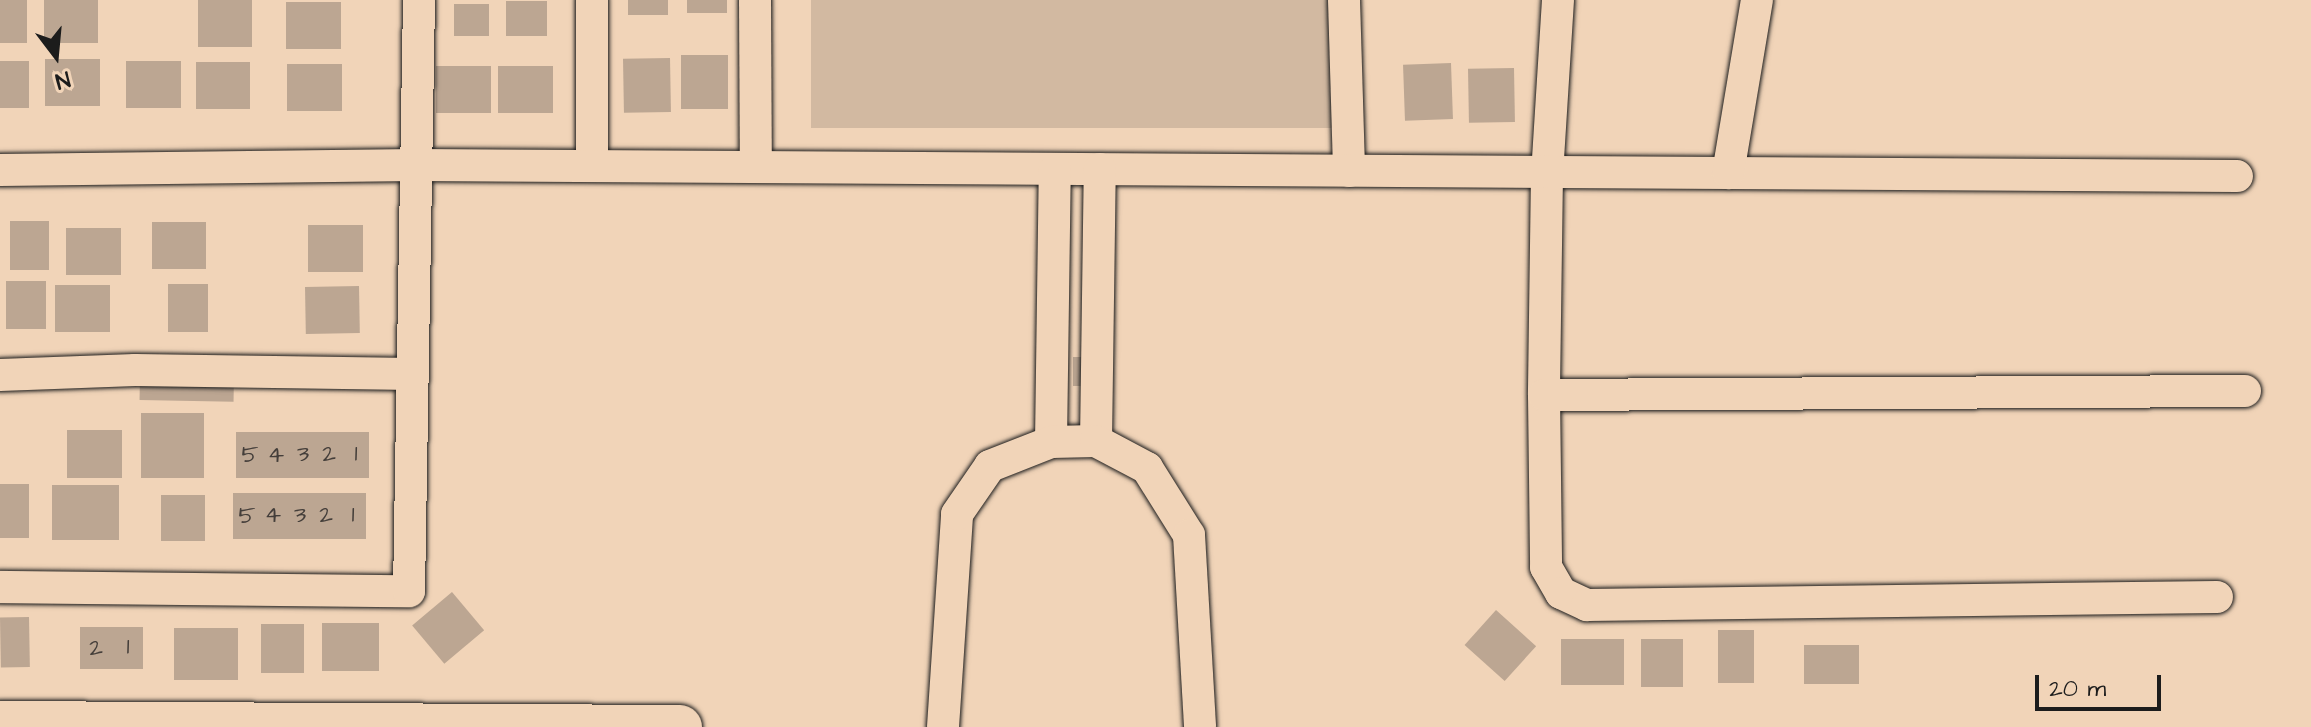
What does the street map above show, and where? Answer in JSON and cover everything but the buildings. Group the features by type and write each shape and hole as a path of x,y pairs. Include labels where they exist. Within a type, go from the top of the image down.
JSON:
{"main road":[{"path":"0,723 680,727"}],"street":[{"path":"0,587 409,591 419,0"},
{"path":"592,0 592,165"},
{"path":"755,0 756,167"},
{"path":"1344,0 1349,171"},
{"path":"1558,0 1547,174 1544,395 1546,567 1561,593 1587,605 2217,597"},
{"path":"1728,173 1757,0"},
{"path":"0,170 592,165 1547,174 2237,176"},
{"path":"1096,441 1100,169"},
{"path":"1051,442 1055,170"},
{"path":"0,375 135,370 413,374"},
{"path":"1544,395 2245,391"},
{"path":"943,727 957,514 990,466 1051,442 1096,441 1147,468 1189,535 1200,727"}],"shaded area":[{"path":"811,0 1335,0 1335,128 811,128"}]}
